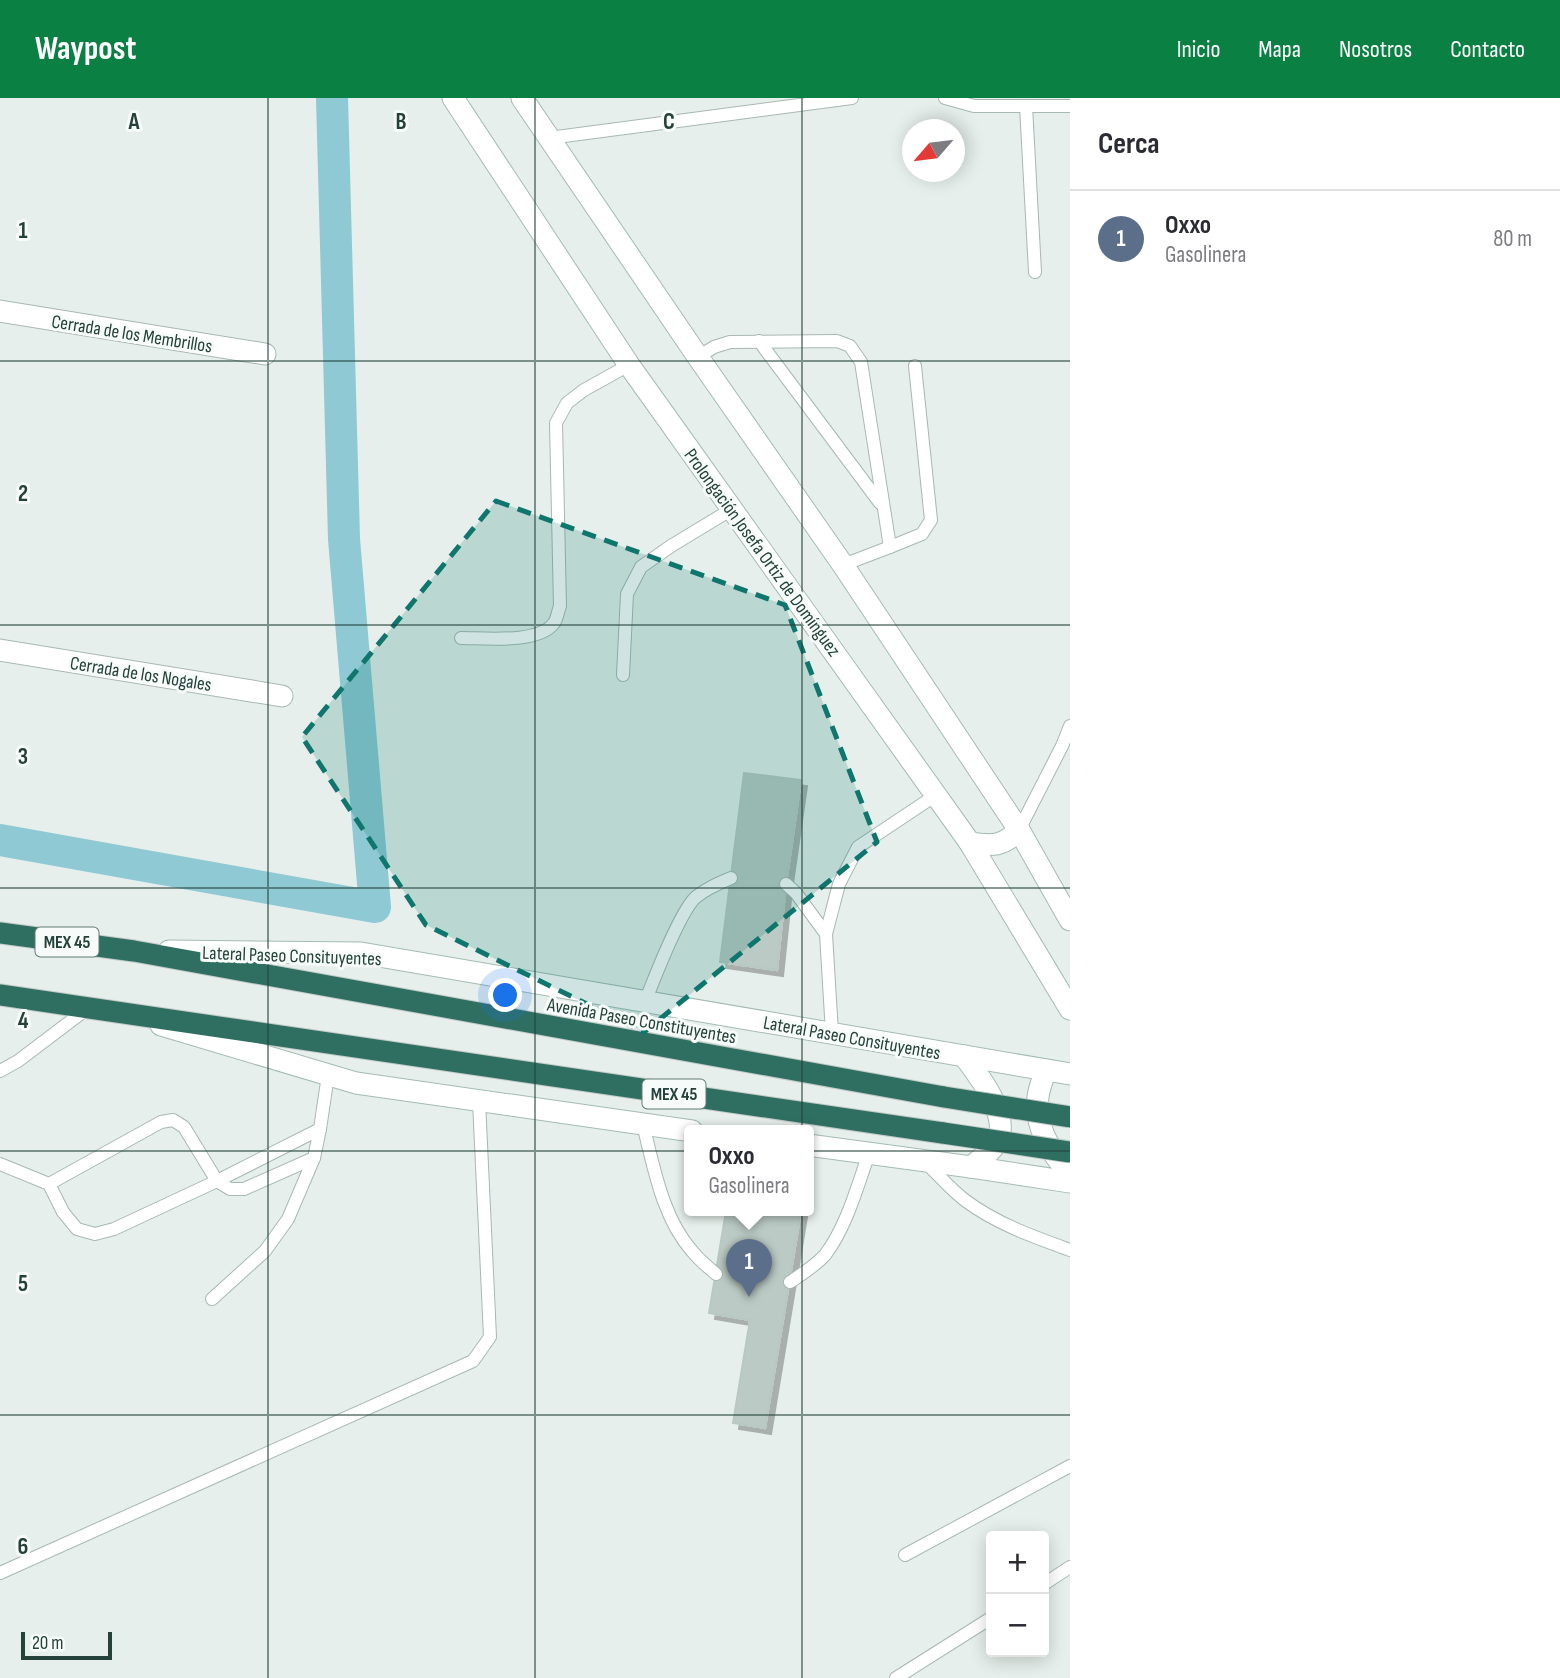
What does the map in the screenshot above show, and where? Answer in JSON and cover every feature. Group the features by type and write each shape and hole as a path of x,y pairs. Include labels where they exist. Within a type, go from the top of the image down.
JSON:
{"highway":[{"name":"Avenida Paseo Constituyentes","path":"0,933 134,951 944,1097 1070,1117"},
{"name":"MEX 45","path":"0,995 1070,1152"}],"street":[{"name":"Prolongación Josefa Ortiz de Domínguez","path":"453,98 629,365 970,844 1070,1009"},
{"path":"522,98 843,565 1019,830 1070,920"},
{"name":"Cerrada de los Membrillos","path":"0,311 265,354"},
{"name":"Cerrada de los Nogales","path":"0,650 282,696"},
{"path":"970,844 1001,844 1019,830"},
{"name":"Lateral Paseo Consituyentes","path":"134,951 361,953 1070,1074"},
{"path":"122,1013 356,1083 684,1130"},
{"path":"964,1056 992,1097 1000,1130 997,1142 991,1150 971,1167"},
{"path":"1045,1070 1038,1098 1039,1126 1055,1157 1070,1174"},
{"path":"814,1146 1070,1182"}],"lane":[{"path":"549,138 852,98"},
{"path":"945,98 974,106 1070,106"},
{"path":"1026,106 1035,272"},
{"path":"759,341 883,506"},
{"path":"698,357 714,347 730,342 837,341 850,346 861,362 890,547"},
{"path":"461,638 521,638 541,632 554,623 560,606 556,423 567,403 584,390 629,365"},
{"path":"843,565 922,534 931,520 915,366"},
{"path":"623,675 627,594 641,567 732,509"},
{"path":"1019,830 1070,726"},
{"path":"832,1033 826,934 839,884 858,846 936,795"},
{"path":"645,1002 681,919 694,898 731,878"},
{"path":"786,884 796,893 826,934"},
{"path":"0,1071 18,1061 88,1008"},
{"path":"212,1300 265,1251 288,1219 314,1158 328,1075"},
{"path":"0,1573 473,1361 490,1337 479,1101"},
{"path":"49,1184 161,1122 173,1120 184,1127 217,1181 230,1189 244,1189 314,1158"},
{"path":"643,1125 657,1182 673,1221 691,1251 716,1274"},
{"path":"0,1164 49,1184 63,1212 77,1229 95,1234 114,1229 217,1181 320,1129"},
{"path":"790,1282 825,1254 844,1223 869,1153"},
{"path":"924,1160 963,1200 991,1218 1070,1250"},
{"path":"905,1555 1070,1466"},
{"path":"1049,1581 1070,1567"},
{"path":"896,1678 986,1621"}],"highlighted area":[{"path":"496,501 785,605 877,842 644,1032 426,925 302,737"}],"building":[{"path":"744,773 801,780 777,970 720,962"},
{"path":"725,1216 800,1216 765,1428 733,1423 750,1320 709,1313"}],"waterway":[{"path":"0,840 375,907 344,539 332,98"}],"place":[{"name":"Oxxo","path":"749,1297"}]}
